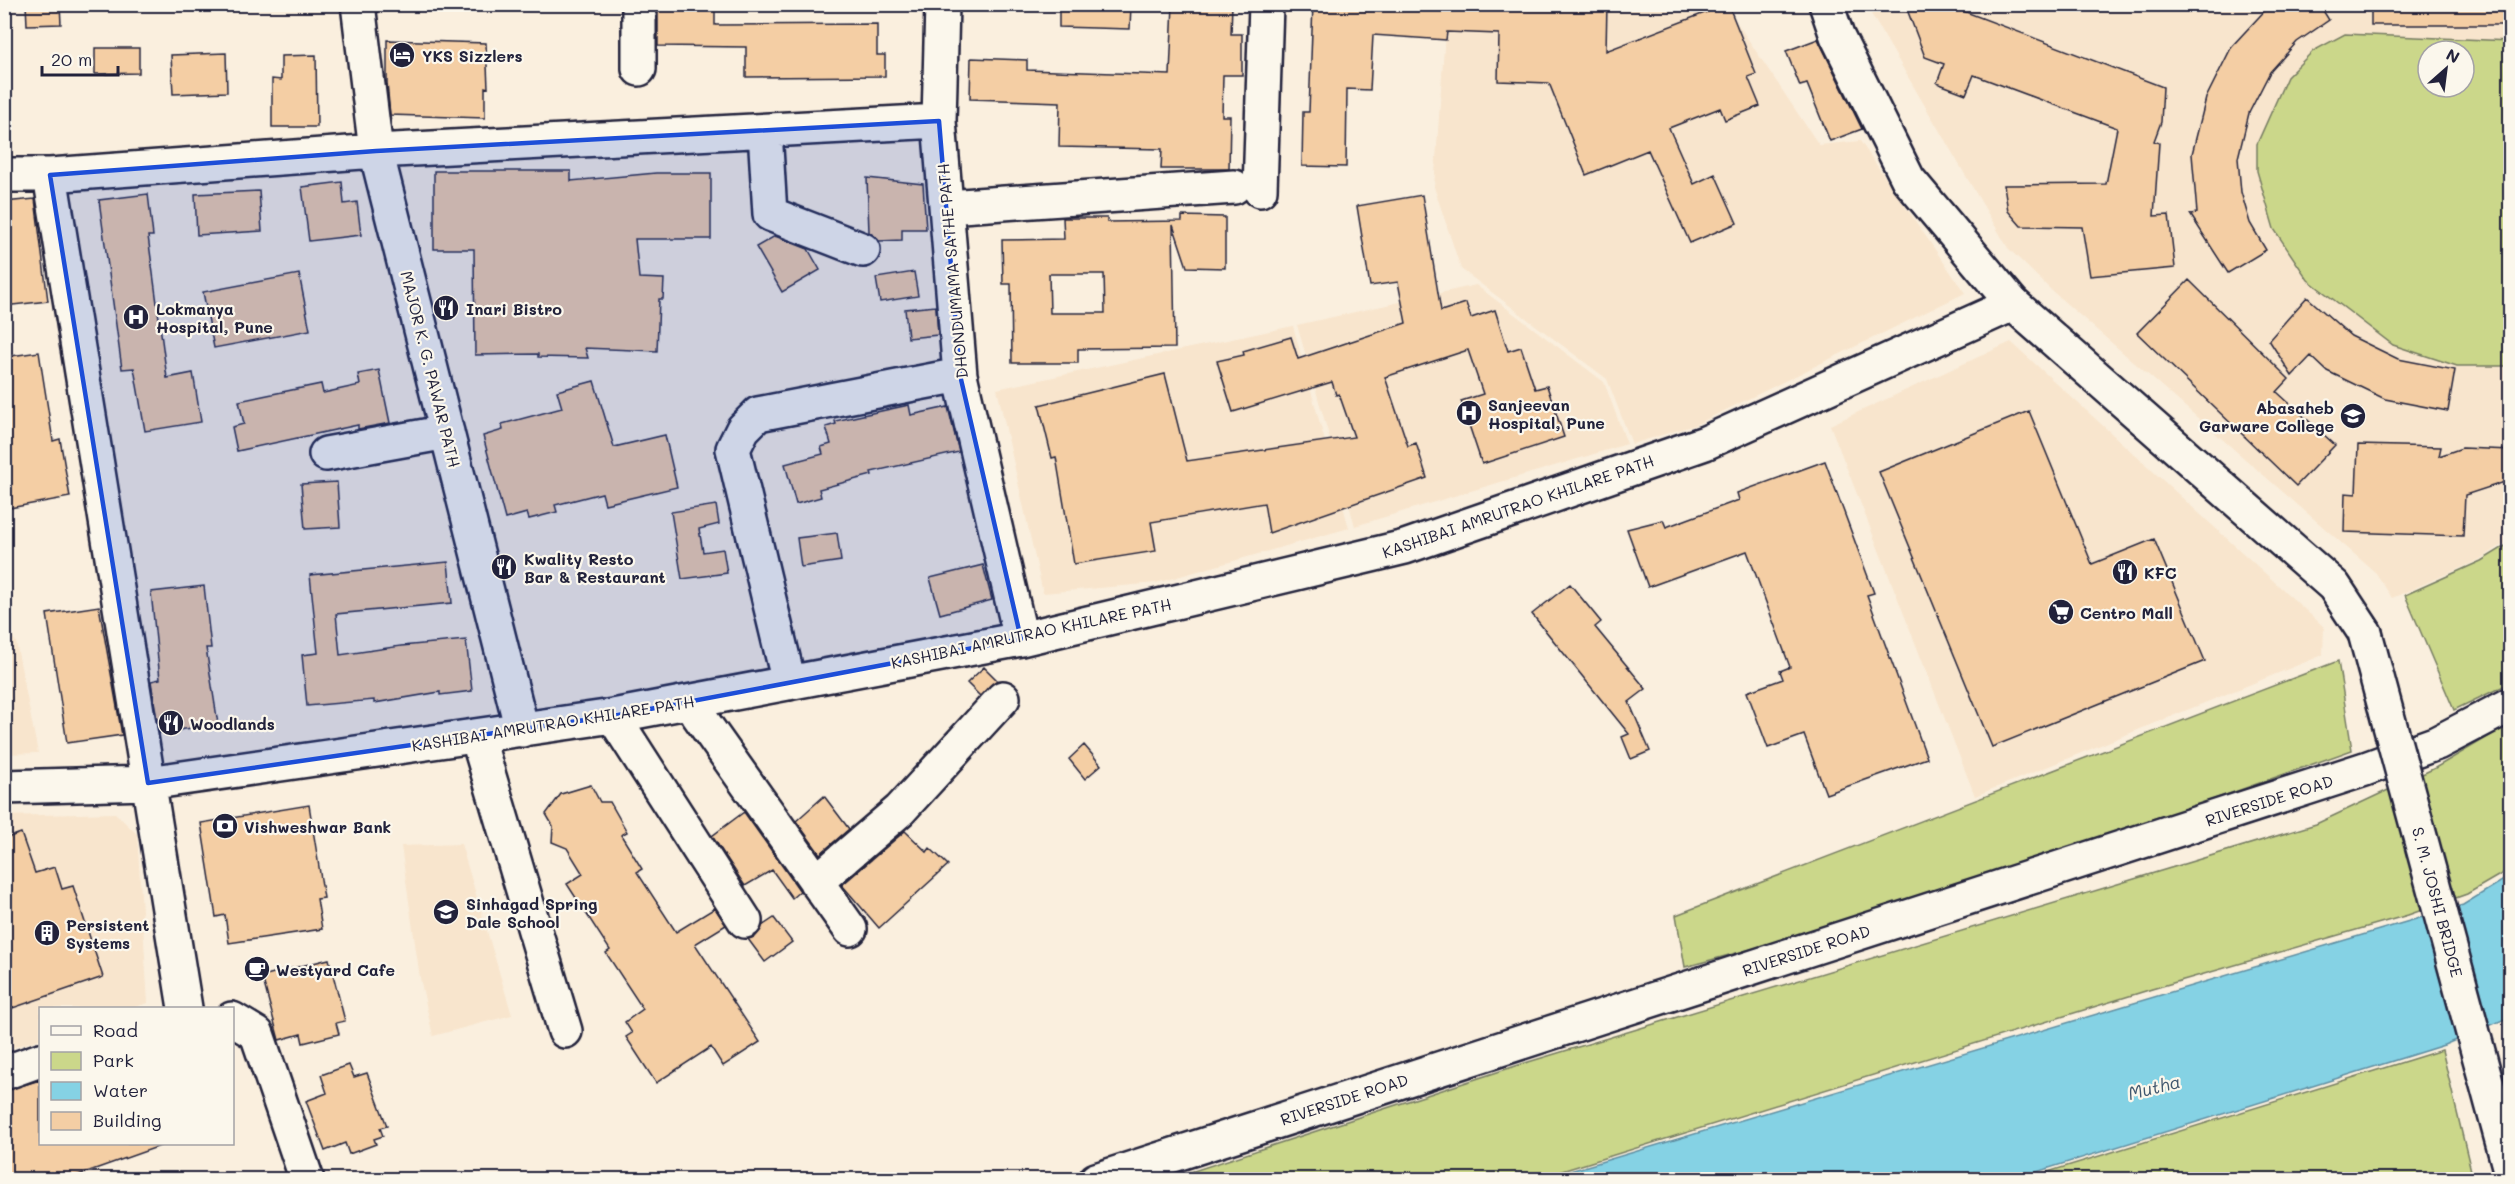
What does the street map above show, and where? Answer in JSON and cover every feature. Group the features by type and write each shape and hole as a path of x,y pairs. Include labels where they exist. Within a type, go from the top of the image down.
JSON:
{"street":[{"name":"MAJOR K. G. PAWAR PATH","path":"358,4 376,151 522,730"},
{"path":"639,4 639,69"},
{"name":"DHONDUMAMA SATHE PATH","path":"942,4 939,121 960,375 1020,639"},
{"path":"946,207 1247,189 1266,4"},
{"name":"S. M. JOSHI BRIDGE","path":"1826,4 1837,36 1908,179 2013,304 2334,586 2365,633 2511,1170"},
{"path":"4,175 50,175 376,151 939,121"},
{"path":"765,130 770,214 862,250"},
{"path":"50,175 185,1007"},
{"name":"KASHIBAI AMRUTRAO KHILARE PATH","path":"4,787 148,783 613,716 1020,639 1405,547 1705,443 2013,304"},
{"path":"789,683 733,449 736,439 758,414 960,375"},
{"path":"326,454 447,432"},
{"path":"816,882 900,810 1003,699"},
{"path":"689,702 850,929"},
{"name":"RIVERSIDE ROAD","path":"1096,1179 2365,769 2437,742 2511,705"},
{"path":"613,716 745,921"},
{"path":"477,736 565,1031"},
{"path":"234,1020 257,1034 307,1179"},
{"path":"4,1073 39,1060"}],"highlighted area":[{"path":"939,121 960,375 1021,639 613,716 148,783 50,175 376,151"}],"shaded area":[{"path":"1447,5 1725,5 1819,145 1860,141 1965,293 1695,425 1632,444 1607,379 1461,269 1434,187"},
{"name":"Abasaheb Garware College","path":"1866,5 2510,5 2510,540 2479,560 2392,598 2376,573 2052,291 2008,248"},
{"name":"Sanjeevan Hospital, Pune","path":"1476,285 1604,382 1627,444 1355,526 1297,325"},
{"path":"1293,326 1349,528 1156,583 1043,593 997,389"},
{"path":"2011,342 2324,627 2323,655 1975,796 1830,425"},
{"path":"5,627 16,642 38,753 5,754"},
{"path":"115,813 137,834 148,1003 135,1007 39,1007 39,1039 5,1050 4,816"},
{"name":"Sinhagad Spring Dale School","path":"461,844 512,1015 433,1036 420,978 401,846"}],"green space":[{"path":"2345,34 2463,39 2416,39 2416,99 2476,99 2476,40 2510,41 2510,366 2457,366 2393,345 2308,280 2274,229 2257,171 2257,144 2287,77 2313,51"},
{"path":"2510,543 2510,683 2454,710 2405,595 2481,561"},
{"path":"2338,661 2352,750 1935,899 1685,967 1676,915"},
{"path":"2510,724 2510,869 2467,894 2408,915 2152,989 1536,1179 1166,1180 1525,1063 2316,824 2435,768"},
{"path":"2442,1050 2473,1179 2025,1179"}],"water":[{"name":"Mutha","path":"2510,876 2510,1017 2444,1045 2014,1179 1540,1180 2463,905"}],"building":[{"path":"26,4 60,4 61,24 27,25"},
{"path":"658,4 715,4 715,25 877,24 877,55 885,55 885,76 746,77 746,47 658,46"},
{"path":"1059,4 1131,4 1130,29 1059,27"},
{"path":"1173,4 1232,4 1231,34 1242,34 1242,75 1223,75 1222,116 1230,116 1229,169 1161,169 1162,149 1059,147 1060,102 970,99 971,58 1027,60 1027,70 1170,75"},
{"path":"1313,4 1607,4 1606,51 1728,4 1756,74 1748,77 1760,106 1725,120 1720,108 1669,128 1694,184 1715,174 1737,223 1690,243 1648,150 1586,175 1549,83 1498,81 1499,34 1447,32 1446,40 1373,35 1370,90 1347,89 1346,167 1302,166 1303,112 1309,112"},
{"path":"1905,4 1945,4 2163,87 2161,122 2154,141 2159,143 2154,216 2169,215 2175,268 2090,276 2082,227 2021,226 2008,211 2004,185 2106,184 2117,128 1974,75 1966,94 1937,83 1944,64 1925,57"},
{"path":"2271,4 2319,4 2329,20 2297,42 2270,72 2249,113 2238,158 2241,192 2250,223 2266,250 2228,273 2190,214 2197,213 2192,154 2206,98 2232,46"},
{"path":"2371,4 2511,4 2511,25 2371,25"},
{"path":"1818,39 1862,129 1830,141 1807,84 1800,86 1786,51"},
{"path":"387,40 486,43 488,88 485,87 485,118 390,115"},
{"path":"95,48 139,48 139,73 95,74"},
{"path":"226,53 227,92 173,94 171,55"},
{"path":"316,55 317,127 272,127 272,79 281,80 281,56"},
{"path":"434,171 571,171 571,181 656,173 711,173 711,239 635,239 639,278 664,279 663,299 659,299 657,351 585,348 588,358 538,357 538,354 475,355 474,249 434,249"},
{"path":"867,178 923,184 926,229 902,229 902,240 879,241 869,232"},
{"path":"342,182 344,204 357,202 361,235 309,241 302,187"},
{"path":"259,191 262,231 197,235 195,194"},
{"path":"148,194 153,236 148,236 167,378 193,373 201,422 145,431 134,368 122,369 99,200"},
{"path":"1422,195 1441,311 1466,303 1471,318 1495,310 1508,351 1521,347 1535,389 1547,386 1564,437 1482,464 1461,401 1483,394 1468,350 1385,377 1408,446 1416,443 1427,478 1269,533 1264,503 1151,522 1156,551 1074,564 1056,457 1052,458 1039,405 1165,374 1187,461 1354,437 1339,394 1336,395 1332,382 1233,412 1217,361 1244,355 1243,351 1291,337 1298,359 1406,323 1398,282 1370,286 1357,206"},
{"path":"35,199 48,301 4,306 4,202"},
{"path":"1182,216 1225,217 1225,268 1187,267 1173,225 1175,348 1078,349 1078,363 1012,363 1011,284 1003,284 1002,240 1064,239 1063,218 1107,218 1107,222 1182,221","holes":["1049,274 1104,274 1105,313 1050,313"]},
{"path":"775,236 808,249 820,270 782,292 756,247"},
{"path":"914,272 918,296 880,302 876,278"},
{"path":"299,274 310,330 214,348 203,292"},
{"path":"2189,280 2289,379 2277,392 2335,445 2296,486 2137,333"},
{"path":"2307,297 2351,336 2398,359 2455,370 2448,411 2385,399 2327,371 2311,356 2292,376 2269,340"},
{"path":"936,306 938,335 908,338 905,309"},
{"path":"39,352 53,441 60,439 70,497 4,509 4,406 9,406 4,357"},
{"path":"379,370 390,423 358,429 358,425 237,451 232,427 244,424 239,401 321,384 323,393 360,385 358,374"},
{"path":"594,381 614,447 665,435 677,487 605,504 602,493 555,505 557,512 529,519 527,513 505,519 483,436 503,430 502,424 562,408 557,391"},
{"path":"909,405 911,415 948,407 959,452 871,472 872,475 819,489 821,497 796,504 785,464 823,454 821,447 831,444 826,427 836,424 835,421"},
{"name":"Centro Mall","path":"2029,411 2092,564 2154,539 2205,661 1992,747 1879,472"},
{"path":"2358,445 2441,447 2439,456 2462,448 2511,450 2511,480 2465,495 2463,536 2344,532 2345,493 2356,494"},
{"path":"1825,461 1874,593 1867,595 1927,758 1826,794 1804,735 1768,748 1747,692 1783,679 1780,671 1790,667 1747,551 1648,587 1627,529 1663,520 1666,527 1739,500 1737,493"},
{"path":"337,482 340,527 305,529 301,484"},
{"path":"716,505 719,524 699,529 703,552 723,549 727,573 682,579 671,512"},
{"path":"837,533 841,561 801,567 797,538"},
{"path":"448,562 452,603 336,614 340,655 466,640 472,691 440,695 440,692 374,703 374,700 307,706 302,655 318,653 310,575"},
{"path":"983,565 992,600 940,614 930,578"},
{"path":"1570,584 1601,622 1595,627 1646,689 1629,702 1650,751 1631,759 1622,737 1629,734 1532,614"},
{"path":"204,586 211,648 206,648 218,724 159,733 151,681 160,679 151,592"},
{"path":"99,606 122,735 67,743 47,614"},
{"path":"984,667 997,680 980,696 967,683"},
{"path":"1084,745 1101,765 1085,779 1069,759"},
{"path":"591,785 600,802 610,802 627,832 621,835 642,869 637,872 676,932 715,908 726,925 695,944 760,1042 723,1066 711,1047 656,1083 626,1037 632,1033 625,1022 643,1009 606,953 610,950 567,884 583,874 567,848 552,842 553,826 546,814 561,794"},
{"path":"824,796 849,829 820,854 796,821"},
{"path":"309,805 324,898 317,899 322,929 229,943 225,915 216,917 201,823"},
{"path":"744,812 800,891 792,898 772,870 745,886 712,836"},
{"path":"905,831 927,852 930,848 948,865 879,928 842,885"},
{"name":"Persistent Systems","path":"21,833 35,873 55,867 62,889 73,886 103,977 4,1011 4,839"},
{"path":"774,918 792,942 765,962 748,939 756,936 762,926"},
{"path":"329,959 345,1021 336,1023 339,1034 303,1043 301,1034 279,1040 262,976"},
{"path":"349,1065 354,1077 367,1073 387,1126 380,1128 383,1136 374,1139 376,1144 349,1154 345,1143 325,1151 306,1101 327,1093 321,1075"},
{"path":"39,1080 39,1145 160,1146 67,1179 4,1179 4,1091"}],"place":[{"name":"YKS Sizzlers","path":"402,55"},
{"name":"Inari Bistro","path":"446,308"},
{"name":"Lokmanya Hospital, Pune","path":"136,317"},
{"name":"Sanjeevan Hospital, Pune","path":"1469,413"},
{"name":"Abasaheb Garware College","path":"2353,416"},
{"name":"Kwality Resto Bar & Restaurant","path":"504,567"},
{"name":"KFC","path":"2125,572"},
{"name":"Centro Mall","path":"2061,612"},
{"name":"Woodlands","path":"171,723"},
{"name":"Vishweshwar Bank","path":"225,826"},
{"name":"Sinhagad Spring Dale School","path":"446,912"},
{"name":"Persistent Systems","path":"47,933"},
{"name":"Westyard Cafe","path":"257,969"}]}
